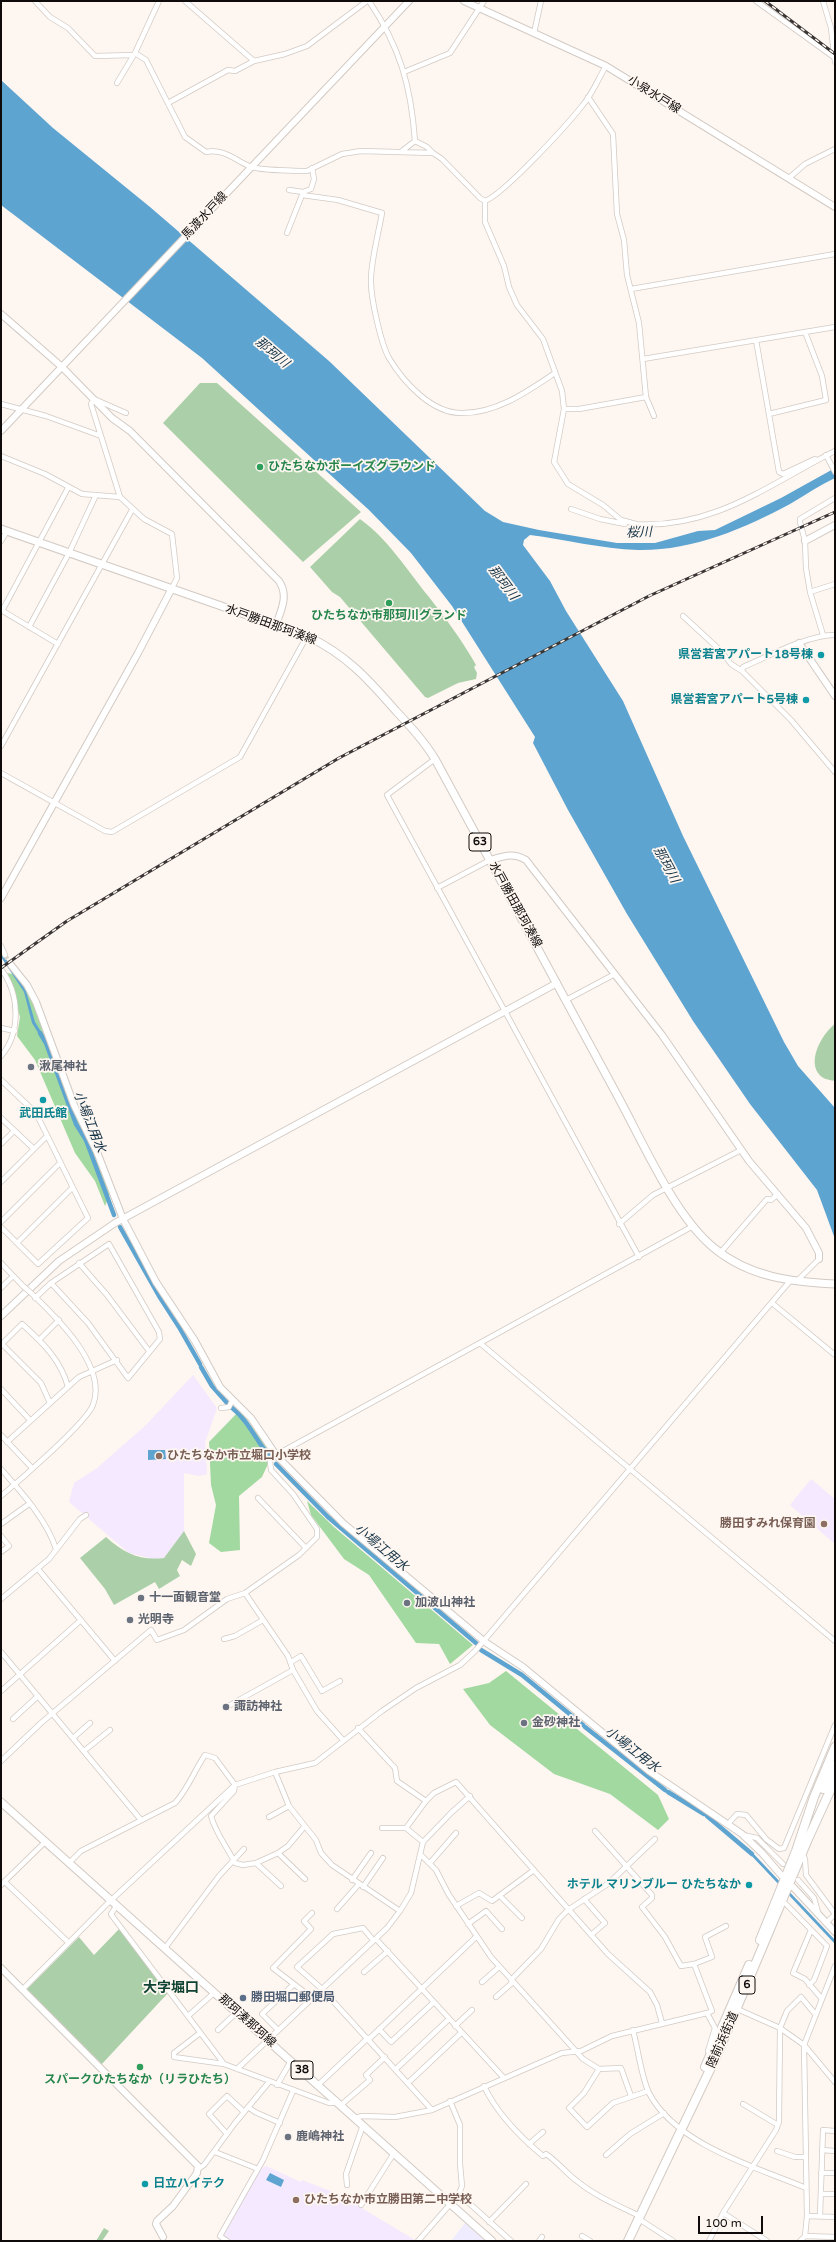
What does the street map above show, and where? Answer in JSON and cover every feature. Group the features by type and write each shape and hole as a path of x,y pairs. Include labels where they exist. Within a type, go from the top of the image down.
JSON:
{"highway":[{"path":"799,1844 814,1797 835,1747"},
{"name":"6","path":"799,1844 835,1765"},
{"name":"6","path":"808,1839 835,1780"},
{"path":"808,1839 835,1791"},
{"name":"陸前浜街道","path":"628,2241 681,2129 686,2122 808,1839"},
{"name":"陸前浜街道","path":"681,2129 680,2124 734,2008 799,1844"}],"main road":[{"name":"水戸勝田那珂湊線","path":"4,530 171,590 307,636 335,651 362,673 420,738 435,759 678,1207 693,1226 720,1253 755,1272 793,1281 835,1284"},
{"name":"那珂湊那珂線","path":"1,1802 215,1992 490,2240"}],"street":[{"path":"35,1 50,18 68,28 95,56 134,54 146,60 185,137 206,152 214,150 223,152 251,167 302,171 348,153 360,151 433,153"},
{"path":"117,83 134,54 159,1"},
{"path":"185,1 254,61"},
{"path":"168,103 228,70 236,71 254,61 285,54 307,46 368,1 386,25 404,72 411,96 415,141"},
{"name":"馬渡水戸線","path":"1,432 409,1"},
{"name":"小泉水戸線","path":"464,1 606,66 835,207"},
{"path":"404,72 450,52 484,1"},
{"path":"534,33 540,1"},
{"path":"756,1 835,57"},
{"path":"823,1 831,28 835,62"},
{"path":"485,201 493,198 511,182 583,105 606,66"},
{"path":"588,97 613,134 617,214 624,240 625,262 639,323 646,397 654,416"},
{"path":"402,151 415,141"},
{"path":"415,141 442,159 480,198 485,201"},
{"path":"789,178 805,164 835,149"},
{"path":"289,190 303,192 311,189 314,178 312,168"},
{"path":"287,233 302,195 338,200 382,213 370,281 375,312 389,358 411,386 440,409 462,413 484,411 524,394 555,373"},
{"path":"485,201 485,222 504,266 509,287 517,305 543,339 562,391 564,408 554,462 568,484 603,505 621,520 636,524"},
{"path":"631,289 835,254"},
{"path":"1,314 62,367 173,473 279,581 283,587 284,600 276,625"},
{"path":"643,359 835,327"},
{"path":"769,414 826,400 822,376 805,332"},
{"path":"756,340 780,474 825,457"},
{"path":"564,408 579,409 646,397"},
{"path":"94,399 126,413"},
{"path":"1,898 138,653 177,578 174,540 172,534 144,519 132,510 120,497 91,404 94,399"},
{"path":"1,404 67,423 101,436"},
{"path":"571,509 614,522 636,524 679,523 697,519 726,509 754,496 835,451"},
{"path":"1,456 45,474 68,488 82,494 120,497"},
{"path":"825,457 835,472"},
{"path":"58,644 2,611 40,543 68,488"},
{"path":"28,627 69,553 96,495"},
{"path":"823,635 810,592 806,568 805,542 800,529 800,519 835,498"},
{"path":"1,746 132,510"},
{"path":"805,542 835,525"},
{"path":"1,541 4,530"},
{"path":"810,592 835,584"},
{"path":"683,616 722,651 731,664 742,671 791,720 835,772"},
{"path":"742,671 743,667 800,643 823,635 835,635"},
{"path":"1,773 105,831 112,832 240,757 307,636"},
{"path":"800,643 835,696"},
{"path":"435,759 386,795 619,1224 639,1257"},
{"path":"22,1990 68,1942 114,1903 235,1785 275,1772 310,1765 358,1728 407,1694 460,1665 485,1642 772,1303 793,1281 818,1260 819,1253 806,1228 741,1150 662,1035 526,860 519,855 512,854 490,860 437,888"},
{"path":"1,946 5,954"},
{"path":"11,965 27,985 36,1002 72,1100 97,1152 123,1219 156,1282 195,1341 220,1387 232,1401 251,1418 276,1455 343,1522 485,1642 523,1667 649,1771 743,1835 762,1853 781,1875"},
{"path":"1,970 9,985 16,1010 15,1031 9,1047 1,1056"},
{"path":"566,1000 615,974"},
{"path":"1,1316 59,1261 82,1244 123,1219 557,983"},
{"path":"1,1028 15,1031"},
{"path":"1,1080 36,1113 88,1218 38,1264 1,1227"},
{"path":"1,1118 34,1149"},
{"path":"1,1144 14,1131"},
{"path":"1,1182 47,1136"},
{"path":"619,1224 653,1194 741,1150"},
{"path":"1,1222 60,1163"},
{"path":"17,1243 72,1188"},
{"path":"720,1253 767,1199 771,1200 778,1194"},
{"path":"1,1761 53,1714 152,1630 157,1640 184,1630 227,1599 245,1593 306,1548 317,1536 317,1529 293,1494 271,1470 270,1461 276,1455 481,1344 693,1226"},
{"path":"35,1298 51,1283 109,1244 159,1332 160,1339 128,1378 117,1360 79,1312 51,1283"},
{"path":"1,1263 59,1320 73,1338 91,1370 95,1389 91,1410 1,1496"},
{"path":"79,1263 107,1295 149,1352"},
{"path":"1,1288 13,1276"},
{"path":"772,1303 835,1355"},
{"path":"39,1340 59,1320"},
{"path":"50,1403 40,1383 2,1345 22,1324 39,1340 58,1364 68,1386"},
{"path":"481,1344 835,1641"},
{"path":"7,1442 68,1386 91,1370 117,1360"},
{"path":"1,1389 30,1420"},
{"path":"221,1408 229,1406 232,1401"},
{"path":"1,1435 32,1468"},
{"path":"1,1469 29,1504 53,1539 56,1549"},
{"path":"258,1498 306,1548"},
{"path":"1,1524 29,1504"},
{"path":"1,1599 38,1569 80,1519 86,1515"},
{"path":"1,1536 9,1546 1,1552"},
{"path":"38,1569 115,1661"},
{"path":"245,1593 291,1662 293,1670 317,1711 343,1740"},
{"path":"1,1691 18,1674 81,1620"},
{"path":"224,1639 235,1636 263,1620"},
{"path":"1,1652 141,1820"},
{"path":"291,1662 301,1656 322,1691 340,1681"},
{"path":"230,1705 293,1670"},
{"path":"13,1719 38,1696"},
{"path":"73,1738 90,1723"},
{"path":"728,1824 737,1814 746,1815 766,1839 779,1849 784,1848 835,1725"},
{"path":"358,1728 395,1768 397,1781 426,1801"},
{"path":"84,1751 110,1730"},
{"path":"69,1863 81,1851 175,1803 183,1793 193,1773 205,1755 215,1758 235,1785 234,1791 211,1816 216,1831 224,1842 235,1863 243,1865 256,1863 278,1853 288,1846 304,1827"},
{"path":"275,1772 289,1806 332,1865 400,1912"},
{"path":"406,1828 426,1801 439,1789 456,1782 470,1796 591,1935 624,1970 642,1983 650,1992 657,2005 662,2023"},
{"path":"237,2069 375,1940 400,1912 411,1893 423,1842 470,1796"},
{"path":"269,1817 289,1806"},
{"path":"382,1828 406,1828 423,1842"},
{"path":"595,1831 652,1895 652,1898 642,1907 665,1937 681,1966 694,1964 712,1957 705,1937 726,1926"},
{"path":"430,1863 456,1833"},
{"path":"743,1835 757,1838 783,1864"},
{"path":"496,1997 541,1949 559,1919 568,1910 609,1883 655,1839"},
{"path":"45,1842 3,1884 68,1942"},
{"path":"165,1948 219,1876 244,1849"},
{"path":"278,1853 305,1879"},
{"path":"352,1880 370,1853"},
{"path":"420,1854 430,1863 476,1937 499,1967 583,2059 599,2069 621,2068 631,2096"},
{"path":"802,1854 806,1859 806,1875 835,1914 826,1922"},
{"path":"338,1909 361,1886 383,1858"},
{"path":"256,1863 281,1886"},
{"path":"456,1906 479,1893 492,1901 534,1870"},
{"path":"798,1880 814,1898 818,1914"},
{"path":"793,1887 835,1932"},
{"path":"500,1896 522,1918"},
{"path":"584,1899 605,1923 591,1935"},
{"path":"782,1900 827,1946 814,1980 809,1985"},
{"path":"114,1903 111,1914 113,1917 224,2064"},
{"path":"468,1924 486,1911 502,1929"},
{"path":"312,1913 304,1921 311,1929 273,1968 293,1985 312,1998"},
{"path":"432,2110 409,2082 322,1989 313,1980 303,1974 297,1967 309,1954 332,1934 363,1928 388,1951 461,2033 503,2077"},
{"path":"811,1930 794,1973 805,1979 822,1999"},
{"path":"318,2085 369,2039 476,1937"},
{"path":"364,1972 388,1951"},
{"path":"355,2118 359,2116 395,2117 432,2110 503,2077 562,2052 576,2052 591,2047 612,2036 707,2013 712,2010 694,1964"},
{"path":"800,2241 805,2236 806,2216 804,2045 835,1966"},
{"path":"482,1982 499,1967"},
{"path":"1,1968 193,2161 198,2169"},
{"path":"278,2030 262,2014 293,1985"},
{"path":"188,2016 215,1992"},
{"path":"709,2241 723,2214 778,2125 780,2028 787,2011 800,1997 816,2015"},
{"path":"379,2029 391,2042 434,2002"},
{"path":"734,2008 780,2028 804,2045 835,2082"},
{"path":"455,2026 472,2010"},
{"path":"218,2030 237,2012"},
{"path":"707,2013 715,2028 708,2051 712,2053"},
{"path":"396,2068 449,2019"},
{"path":"633,2030 648,2091 664,2113 681,2129 715,2150 806,2188"},
{"path":"200,2033 174,2054 174,2057 224,2064 293,2091 329,2103 338,2103 370,2080 366,2075 386,2057"},
{"path":"409,2082 461,2033"},
{"path":"277,2085 291,2061"},
{"path":"599,2069 584,2093 569,2108 588,2127 612,2103 648,2091"},
{"path":"163,2239 156,2224 157,2221 173,2206 198,2169 204,2165 215,2152 227,2134 269,2082"},
{"path":"484,2086 498,2110 529,2144 543,2156 546,2154 555,2160 584,2186 639,2218 673,2241"},
{"path":"227,2241 220,2236 258,2169 280,2123 293,2091"},
{"path":"227,2134 209,2114 227,2096 244,2112"},
{"path":"418,2241 459,2194 462,2186 460,2164 460,2125 450,2101"},
{"path":"743,2104 778,2125"},
{"path":"248,2107 255,2112 280,2123"},
{"path":"606,2155 630,2134 664,2113"},
{"path":"346,2185 346,2174 363,2125"},
{"path":"820,2216 823,2130 835,2130"},
{"path":"529,2144 543,2132"},
{"path":"822,2150 835,2151"},
{"path":"777,2151 795,2157 806,2157"},
{"path":"215,2152 258,2169"},
{"path":"361,2205 394,2153"},
{"path":"821,2173 835,2173"},
{"path":"489,2222 526,2184"},
{"path":"459,2194 511,2241"},
{"path":"821,2194 835,2194"},
{"path":"723,2214 767,2241"},
{"path":"806,2216 835,2217"},
{"path":"582,2236 590,2241"},
{"path":"805,2236 817,2239 835,2237"}],"shaded area":[{"name":"ひたちなか市立堀口小学校","path":"193,1375 217,1408 205,1443 207,1474 199,1476 184,1473 184,1531 164,1558 154,1559 129,1553 69,1502 74,1483 97,1468 146,1425"},
{"name":"勝田すみれ保育園","path":"811,1479 835,1499 835,1544 790,1505"},
{"name":"ひたちなか市立勝田第二中学校","path":"266,2166 301,2182 302,2180 338,2194 415,2240 229,2241 224,2237 223,2233 260,2169"},
{"path":"465,2223 483,2239 481,2241 451,2241"}],"green space":[{"name":"ひたちなかボーイズグラウンド","path":"200,383 217,383 361,512 303,562 163,423"},
{"name":"ひたちなか市那珂川グランド","path":"360,519 388,545 448,622 476,665 474,667 477,673 476,679 458,683 428,698 425,697 340,597 332,592 310,567"},
{"path":"7,973 18,975 29,992 110,1194 105,1206 95,1181 75,1153 35,1060 17,1036 20,1017"},
{"path":"835,1024 835,1081 826,1079 818,1073 815,1067 815,1060 818,1046 826,1033"},
{"path":"240,1410 272,1455 262,1477 239,1496 240,1550 221,1552 209,1543 216,1505 211,1485 209,1442"},
{"path":"307,1501 334,1527 473,1645 450,1664 439,1644 416,1643 369,1575 344,1559 311,1515"},
{"path":"184,1531 196,1554 191,1566 182,1560 177,1570 180,1576 159,1589 155,1582 114,1605 105,1589 80,1558 106,1537 133,1555 155,1559 164,1558"},
{"path":"506,1671 658,1795 669,1819 658,1830 610,1794 554,1774 490,1725 463,1689 489,1683"},
{"path":"120,1928 168,1993 101,2065 26,1990 79,1937 94,1955"},
{"path":"104,2228 109,2231 102,2241 96,2241"}],"water":[{"name":"那珂川","path":"1,80 53,128 150,207 329,361 485,511 503,522 539,530 617,543 655,543 698,531 715,530 781,498 835,468 835,478 790,504 736,530 717,537 678,547 638,550 610,548 530,535 524,540 523,545 550,581 566,611 623,701 683,836 784,1042 798,1066 835,1108 835,1239 817,1190 750,1104 693,1021 627,914 568,810 533,743 535,737 452,606 411,553 369,510 202,358 1,205"},
{"path":"1,951 26,991 35,1022 45,1038 42,1039 32,1023 24,992 1,957"},
{"path":"148,1450 165,1450 166,1459 148,1460"},
{"path":"750,1850 835,1940 835,1944 748,1852"},
{"path":"270,2173 284,2180 281,2187 266,2180"}],"waterway":[{"name":"小場江用水","path":"40,1033 46,1043 76,1124 86,1140 114,1215"},
{"name":"小場江用水","path":"120,1227 200,1364"},
{"name":"小場江用水","path":"201,1367 212,1386 228,1404"},
{"name":"小場江用水","path":"230,1406 247,1424 270,1457"},
{"name":"小場江用水","path":"276,1464 328,1517 476,1643"},
{"name":"小場江用水","path":"481,1650 522,1675 583,1725"},
{"name":"小場江用水","path":"585,1727 665,1790"},
{"name":"小場江用水","path":"668,1792 704,1814"},
{"name":"小場江用水","path":"707,1816 752,1854"}],"tunnel":[{"path":"5,955 11,965"}],"railway":[{"path":"765,1 835,54"},
{"path":"1,968 67,921 339,758 649,596 835,512"}],"place":[{"name":"ひたちなかボーイズグラウンド","path":"260,467"},
{"name":"ひたちなか市那珂川グランド","path":"389,603"},
{"name":"県営若宮アパート18号棟","path":"821,655"},
{"name":"県営若宮アパート5号棟","path":"806,700"},
{"name":"湫尾神社","path":"31,1067"},
{"name":"武田氏館","path":"43,1100"},
{"name":"ひたちなか市立堀口小学校","path":"159,1456"},
{"name":"勝田すみれ保育園","path":"824,1524"},
{"name":"十一面観音堂","path":"141,1598"},
{"name":"加波山神社","path":"407,1603"},
{"name":"光明寺","path":"130,1620"},
{"name":"諏訪神社","path":"226,1707"},
{"name":"金砂神社","path":"524,1723"},
{"name":"ホテル マリンブルー ひたちなか","path":"749,1885"},
{"name":"勝田堀口郵便局","path":"243,1998"},
{"name":"スパークひたちなか（リラひたち）","path":"140,2067"},
{"name":"鹿嶋神社","path":"288,2137"},
{"name":"日立ハイテク","path":"145,2184"},
{"name":"ひたちなか市立勝田第二中学校","path":"296,2200"}],"district":[{"name":"大字堀口","path":"171,1988"}],"water label":[{"name":"桜川","path":"639,533"}]}
